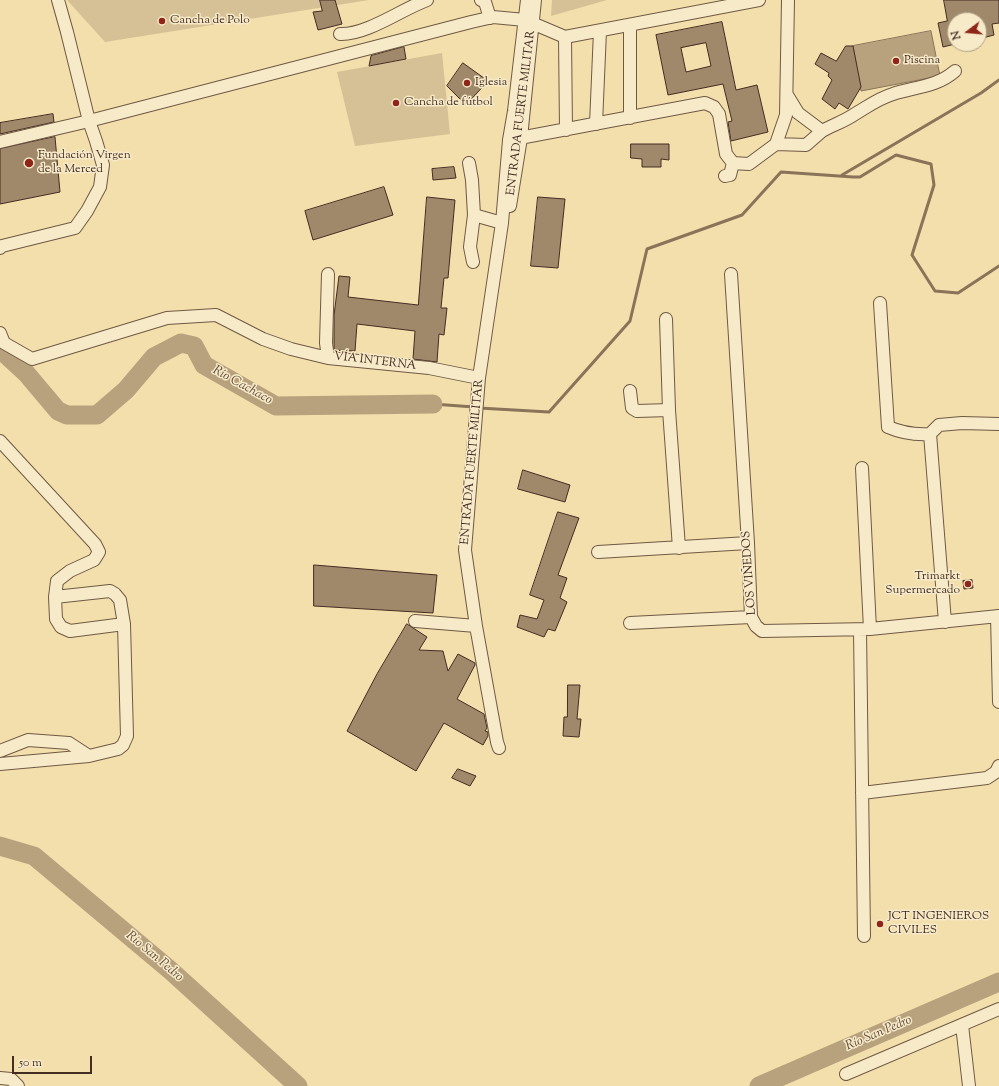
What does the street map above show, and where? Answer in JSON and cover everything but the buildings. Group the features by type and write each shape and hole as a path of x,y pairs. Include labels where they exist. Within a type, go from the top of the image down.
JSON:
{"street":[{"path":"0,248 2,246 75,228 87,211 100,187 103,166 89,121 68,32 58,0"},
{"path":"340,34 350,34 399,14 427,0"},
{"path":"481,0 485,2 490,18"},
{"name":"ENTRADA FUERTE MILITAR","path":"502,223 510,211 521,138 529,22 527,0"},
{"name":"ENTRADA FUERTE MILITAR","path":"499,748 476,626 465,550 479,379 502,223 509,140 529,22 535,0"},
{"path":"0,142 89,121 493,17 529,22 565,37 759,0"},
{"path":"509,140 705,104 714,107 719,114 726,154 733,163 749,164 776,144 786,115 788,0"},
{"path":"630,25 630,118"},
{"path":"596,124 600,31"},
{"path":"565,37 566,130"},
{"path":"776,144 806,145 822,131 854,115 870,104 892,94 930,86 956,72"},
{"path":"787,95 798,113 822,131"},
{"path":"469,163 472,180 474,215 470,247 473,262"},
{"path":"725,176 730,175 733,163"},
{"path":"474,215 502,223"},
{"name":"VÍA INTERNA","path":"328,274 326,343 328,358 429,368 479,379"},
{"name":"LOS VIÑEDOS","path":"732,274 751,617 756,626 762,631 865,629 998,616"},
{"path":"880,303 888,427 898,431 930,434 939,425 962,423 999,424"},
{"path":"0,333 4,343 32,359 167,318 216,315 264,339 291,349 328,358"},
{"path":"666,319 669,410 679,548"},
{"path":"630,391 632,408 637,411 669,410"},
{"path":"930,434 944,622"},
{"path":"0,441 95,544 99,552 94,560 70,571 57,581 55,597 56,619 61,627 70,631 124,624"},
{"path":"862,468 865,629 862,793 864,936"},
{"path":"598,552 748,543"},
{"path":"0,764 89,756 118,749 123,745 127,736 124,624 120,600 110,591 55,597"},
{"path":"998,616 999,702"},
{"path":"630,623 751,617"},
{"path":"415,621 476,626"},
{"path":"0,751 28,740 69,743 89,756"},
{"path":"862,793 987,778 996,772 999,766"},
{"path":"846,1074 999,1009"},
{"path":"962,1025 969,1086"},
{"path":"0,1078 11,1079 18,1086"}],"shaded area":[{"name":"Cancha de Polo","path":"67,0 369,0 105,42"},
{"path":"552,0 607,0 551,16"},
{"name":"Piscina","path":"931,31 940,76 861,91 853,46"},
{"name":"Cancha de fútbol","path":"442,53 450,134 355,146 337,72"}],"waterway":[{"path":"842,175 981,93 999,80"},
{"path":"852,177 860,177 896,155 931,164 934,185 912,255 935,291 958,293 999,266"},
{"path":"479,408 549,412 630,321 647,249 742,215 781,172 853,177"},
{"name":"Río Cachaco","path":"0,349 26,373 58,411 67,415 97,415 126,390 154,357 181,343 194,346 204,365 276,406 433,404"},
{"path":"433,404 474,407"},
{"name":"Río San Pedro","path":"0,846 34,856 170,970 298,1086"},
{"name":"Río San Pedro","path":"759,1086 999,982"}],"place":[{"name":"Cancha de Polo","path":"162,21"},
{"name":"Piscina","path":"896,61"},
{"name":"Iglesia","path":"467,83"},
{"name":"Cancha de fútbol","path":"396,103"},
{"name":"Fundación Virgen de la Merced","path":"29,163"},
{"name":"Trimarkt Supermercado","path":"968,584"},
{"name":"JCT INGENIEROS CIVILES","path":"880,924"}]}
